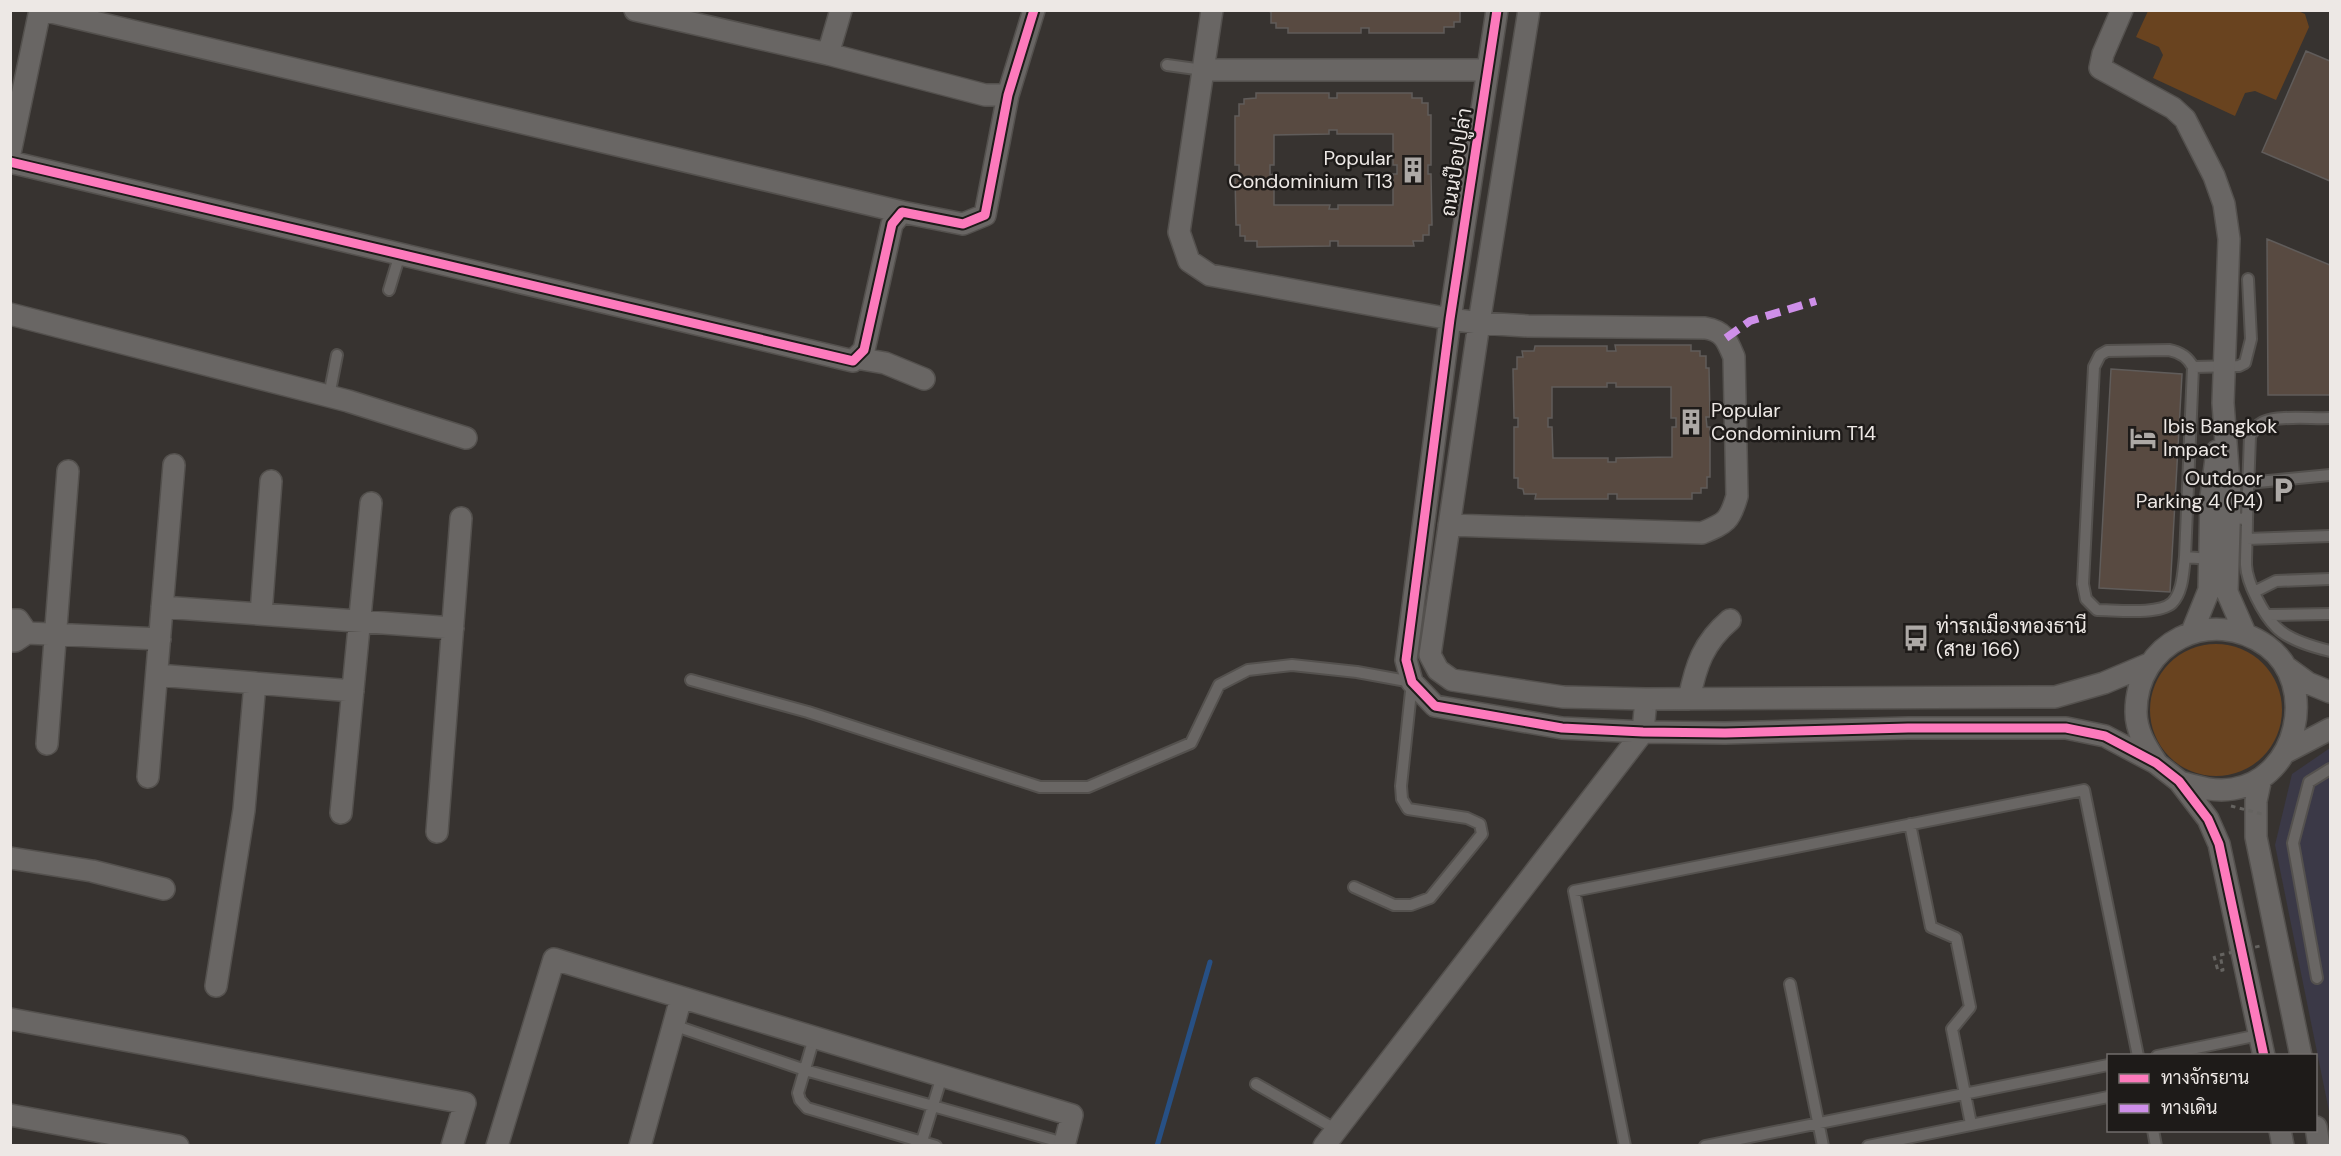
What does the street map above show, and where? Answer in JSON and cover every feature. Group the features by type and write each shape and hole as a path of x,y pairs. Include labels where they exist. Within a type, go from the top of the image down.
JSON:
{"street":[{"path":"10,153 18,83 42,10 902,212 963,224 984,215 1008,94 1035,10"},
{"path":"635,10 828,54 985,95 1008,94"},
{"path":"828,54 842,10"},
{"path":"1212,10 1179,232 1189,261 1210,275 1450,320 1528,326 1716,330 1726,338 1734,357 1737,496 1732,515 1719,526 1702,533 1449,525"},
{"name":"ถนนป๊อปปูล่า","path":"1412,682 1406,660 1450,320 1497,10"},
{"path":"1529,10 1479,323 1430,655 1438,670 1452,680 1563,697 1689,699 1907,694 2055,697 2104,683 2149,664 2168,645 2192,632 2218,628 2245,633 2268,647 2286,667 2308,682 2331,692"},
{"path":"2122,10 2103,54 2100,68 2173,108 2185,119 2214,176 2224,204 2229,239 2223,403 2230,496 2238,519 2227,592 2245,633"},
{"path":"1203,70 1488,70"},
{"path":"10,162 853,361 864,350 892,224 902,212"},
{"path":"10,314 329,396 466,438"},
{"path":"856,358 885,363 924,379"},
{"path":"2192,632 2209,590 2211,497 2223,403"},
{"path":"148,777 174,465"},
{"path":"47,744 68,471"},
{"path":"261,614 271,481"},
{"path":"341,813 371,503"},
{"path":"437,832 461,518"},
{"path":"162,607 453,628"},
{"path":"10,620 18,620 19,637 56,635 160,639"},
{"path":"1689,699 1695,670 1701,656 1713,634 1730,620"},
{"path":"2149,664 2139,689 2136,714 2141,738 2156,763"},
{"path":"2286,667 2296,695 2296,725 2286,752"},
{"path":"1438,670 1412,682 1435,706 1562,729 1725,733 1908,728 2066,728 2105,736 2156,763 2179,782 2208,819 2219,844 2264,1054"},
{"path":"157,675 353,691"},
{"path":"216,986 244,810 255,683"},
{"path":"1907,694 1908,728"},
{"path":"1331,1138 1643,732 1646,699"},
{"path":"2179,782 2208,790 2236,789 2261,777 2286,752 2331,729"},
{"path":"2261,777 2256,801 2256,837 2301,1054"},
{"path":"10,858 92,871 164,888"},
{"path":"497,1146 554,959 1072,1115 1064,1144"},
{"path":"640,1146 681,998"},
{"path":"10,1019 465,1103 452,1146"},
{"path":"10,1116 178,1146"}],"lane":[{"path":"1167,65 1203,70"},
{"path":"389,290 400,254"},
{"path":"2193,367 2239,366 2245,363 2251,339 2248,279"},
{"path":"2169,350 2186,357 2193,367 2185,557 2182,584 2176,597 2165,607 2142,610 2097,610 2086,599 2083,584 2094,367 2096,359 2107,351 2169,350"},
{"path":"329,396 337,355"},
{"path":"2331,418 2265,421 2256,427 2250,436 2248,483 2238,519 2247,539 2248,581 2276,628 2295,639 2331,651"},
{"path":"2248,483 2331,475"},
{"path":"2247,539 2331,536"},
{"path":"2185,557 2210,559"},
{"path":"2254,592 2277,581 2331,579"},
{"path":"2268,615 2331,614"},
{"path":"691,680 808,712 1040,787 1088,787 1191,743 1219,685 1248,670 1292,665 1357,672 1412,682 1401,786 1402,799 1408,809 1467,818 1480,824 1482,834 1430,898 1412,905 1394,905 1354,887"},
{"path":"2317,978 2293,843 2308,782 2331,769"},
{"path":"1625,1146 1574,891 2084,790 2138,1054"},
{"path":"1911,824 1931,927 1956,938 1970,1007 1952,1029 1971,1124"},
{"path":"1790,984 1822,1146"},
{"path":"673,1025 805,1070 1064,1144"},
{"path":"2167,1054 2259,1035"},
{"path":"814,1038 798,1093 800,1100 807,1108 936,1146"},
{"path":"1705,1146 1965,1092 2107,1065"},
{"path":"922,1141 942,1076"},
{"path":"1256,1084 1331,1138"},
{"path":"1868,1146 2107,1097"}],"path":[{"path":"2231,806 2266,815"},
{"path":"2214,956 2217,971 2223,970 2220,955 2260,946"}],"shaded area":[{"path":"2148,11 2298,11 2305,14 2309,27 2276,100 2255,91 2245,93 2235,116 2153,78 2163,55 2159,47 2136,37"},
{"path":"2216,644 2241,649 2263,663 2277,685 2282,710 2277,735 2263,757 2241,771 2216,776 2191,771 2169,757 2155,735 2150,710 2155,685 2169,663 2191,649"},
{"path":"2330,748 2330,1116 2275,845 2292,774"}],"building":[{"path":"1267,10 1463,11 1460,11 1460,22 1454,22 1454,27 1444,27 1444,33 1369,33 1369,28 1361,28 1361,33 1288,33 1288,28 1276,28 1276,23 1271,23 1271,12"},
{"path":"2306,51 2330,61 2330,181 2262,152"},
{"name":"Popular Condominium T13","path":"1256,93 1329,93 1329,98 1337,98 1337,93 1412,93 1412,98 1422,98 1422,103 1428,103 1428,115 1431,115 1431,165 1428,165 1428,174 1431,174 1432,225 1429,225 1429,235 1423,235 1423,241 1413,241 1414,246 1338,246 1338,241 1330,241 1330,246 1257,247 1257,241 1245,241 1245,236 1240,236 1240,225 1236,225 1235,175 1239,175 1239,165 1235,165 1235,116 1239,116 1239,104 1244,104 1244,99 1256,98","holes":["1329,130 1337,130 1337,134 1393,134 1393,165 1397,165 1397,174 1393,174 1393,205 1338,205 1338,209 1329,209 1330,205 1274,205 1274,174 1270,175 1270,165 1274,165 1274,135 1329,134"]},
{"path":"2267,239 2330,265 2330,395 2268,395"},
{"name":"Popular Condominium T14","path":"1615,345 1691,345 1691,351 1700,351 1700,356 1706,356 1706,368 1709,368 1710,417 1706,417 1707,427 1710,427 1710,477 1707,477 1707,488 1701,488 1701,493 1692,493 1692,499 1617,499 1617,494 1608,494 1608,499 1535,499 1536,494 1524,494 1523,489 1518,488 1518,478 1514,478 1514,427 1518,427 1518,418 1514,418 1513,369 1517,369 1517,357 1523,357 1522,351 1534,351 1535,346 1607,346 1607,351 1616,351","holes":["1607,383 1616,383 1616,387 1671,387 1671,418 1676,418 1676,427 1672,427 1672,457 1616,458 1616,462 1608,462 1608,458 1553,458 1552,427 1548,427 1548,418 1552,418 1552,387 1607,387"]},
{"name":"Ibis Bangkok Impact","path":"2111,369 2182,374 2170,592 2099,588"}],"waterway":[{"path":"1157,1146 1210,962"}],"marked path":[{"path":"1726,338 1750,321 1816,301"}],"cycle path":[{"path":"10,162 853,361 864,350 892,224 902,212 963,224 985,215 1008,95 1034,10"},
{"path":"1497,10 1450,319 1406,660 1412,682 1435,706 1562,728 1725,733 1908,728 2066,728 2105,736 2156,763 2179,781 2208,819 2219,844 2264,1054"}],"place":[{"name":"Popular Condominium T13","path":"1413,170"},
{"name":"Popular Condominium T14","path":"1691,422"},
{"name":"Ibis Bangkok Impact","path":"2143,438"},
{"name":"Outdoor Parking 4 (P4)","path":"2283,490"},
{"name":"ท่ารถเมืองทองธานี (สาย 166)","path":"1916,638"}]}
